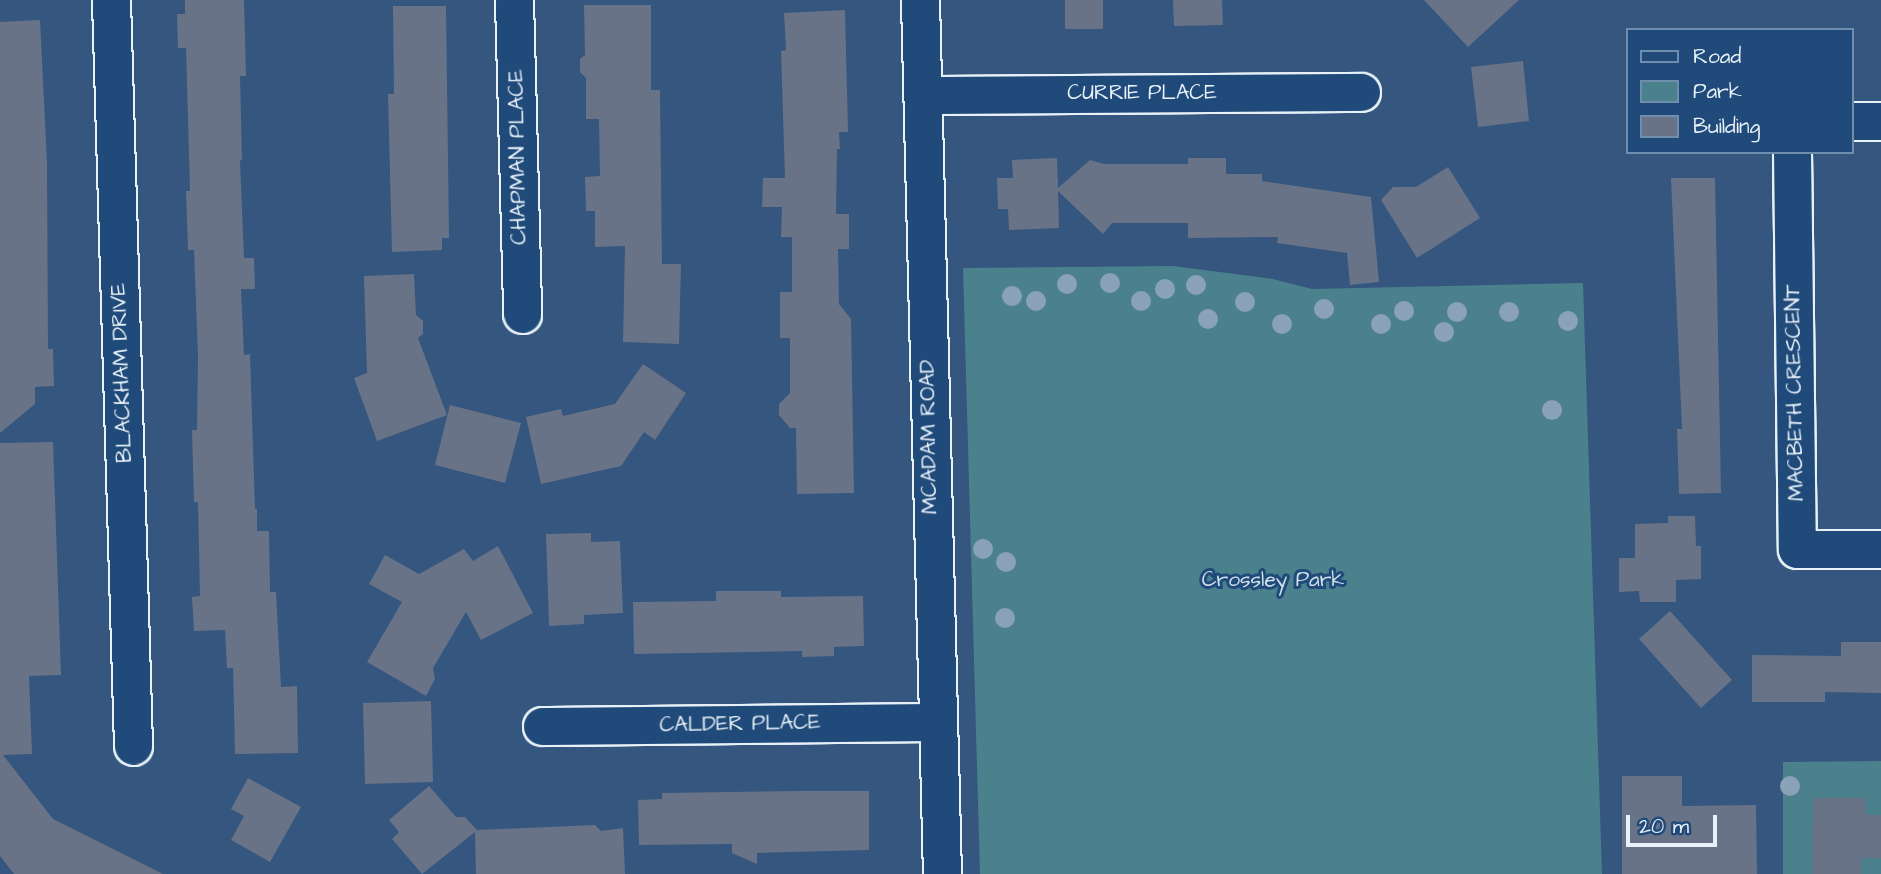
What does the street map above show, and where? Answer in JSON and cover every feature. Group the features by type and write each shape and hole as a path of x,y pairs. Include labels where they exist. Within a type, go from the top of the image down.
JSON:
{"street":[{"name":"BLACKHAM DRIVE","path":"111,0 133,746"},
{"name":"CHAPMAN PLACE","path":"514,0 522,314"},
{"name":"MCADAM ROAD","path":"920,0 942,874"},
{"name":"CURRIE PLACE","path":"923,95 1361,92"},
{"path":"1853,121 1881,121"},
{"name":"MACBETH CRESCENT","path":"1791,154 1797,549 1881,549"},
{"name":"CALDER PLACE","path":"542,726 938,722"}],"green space":[{"name":"Crossley Park","path":"1173,266 1273,279 1312,289 1583,283 1602,874 980,874 963,268"},
{"path":"1881,761 1881,874 1783,874 1783,762"}],"building":[{"path":"185,0 244,0 246,76 240,76 240,160 244,258 254,258 255,289 241,289 244,355 250,354 255,509 257,531 269,531 270,592 276,592 281,687 297,686 298,753 235,754 233,668 227,668 225,630 194,631 192,597 200,596 198,502 194,502 192,430 197,430 198,356 194,250 188,250 186,191 190,191 186,48 178,48 177,14 185,14"},
{"path":"1065,0 1103,0 1103,29 1065,29"},
{"path":"1173,0 1222,0 1223,25 1174,26"},
{"path":"1424,0 1519,0 1468,47"},
{"path":"584,5 651,5 651,90 660,90 662,264 681,264 679,344 623,342 625,246 595,247 595,211 586,211 585,177 600,176 599,119 586,119 586,78 580,72 580,59 585,55"},
{"path":"393,6 446,6 449,238 442,238 442,250 392,252 388,94 394,94"},
{"path":"845,10 848,132 839,132 836,214 849,214 849,249 838,249 839,304 851,319 854,493 797,494 796,428 790,428 779,415 779,404 790,393 790,338 780,338 780,292 792,292 792,237 781,237 782,207 762,207 763,178 785,178 781,51 786,50 784,13"},
{"path":"40,20 47,162 48,349 53,349 54,386 35,387 35,404 0,433 0,22"},
{"path":"1523,61 1529,121 1478,127 1471,67"},
{"path":"1057,158 1058,188 1090,160 1104,164 1188,164 1188,158 1226,158 1226,174 1262,174 1262,181 1371,197 1379,282 1350,285 1347,253 1277,243 1278,237 1188,238 1188,223 1112,223 1103,234 1058,191 1059,228 1009,230 1008,209 998,209 997,178 1013,178 1012,160"},
{"path":"1448,167 1480,218 1417,258 1381,200 1393,187 1416,187"},
{"path":"1671,178 1715,178 1721,493 1679,494 1677,429 1682,429"},
{"path":"414,274 416,315 423,321 423,334 418,338 447,415 377,441 354,378 367,373 364,276"},
{"path":"643,364 686,393 655,440 644,432 621,466 541,484 526,417 561,409 563,416 615,404"},
{"path":"450,405 521,423 505,483 435,465"},
{"path":"53,442 61,675 29,676 32,754 3,755 53,819 163,874 14,874 0,856 0,443"},
{"path":"1668,516 1695,516 1696,546 1701,546 1701,579 1676,580 1676,602 1640,602 1639,591 1619,592 1619,558 1635,558 1635,524 1668,523"},
{"path":"591,533 591,542 620,541 623,613 584,615 584,624 549,626 546,534"},
{"path":"498,546 533,613 481,640 466,612 433,668 435,679 426,696 367,662 402,602 369,584 385,555 419,574 464,549 473,561"},
{"path":"716,591 781,591 781,597 863,596 864,646 834,647 834,656 802,657 802,651 634,654 633,602 716,601"},
{"path":"1670,611 1732,680 1701,708 1639,639"},
{"path":"1841,642 1881,642 1881,693 1825,692 1825,702 1752,702 1752,655 1841,656"},
{"path":"431,701 433,782 365,784 363,703"},
{"path":"1622,776 1682,776 1682,806 1756,805 1757,874 1622,874"},
{"path":"248,778 301,807 270,862 231,840 244,816 231,809"},
{"path":"429,786 456,817 465,817 477,830 595,825 601,831 623,828 625,874 476,874 475,832 422,874 392,839 399,832 389,820"},
{"path":"869,791 869,850 757,853 757,864 732,853 732,844 639,845 638,800 662,799 662,793"},
{"path":"1813,798 1866,798 1866,815 1881,815 1881,858 1861,858 1861,874 1812,874"}]}
